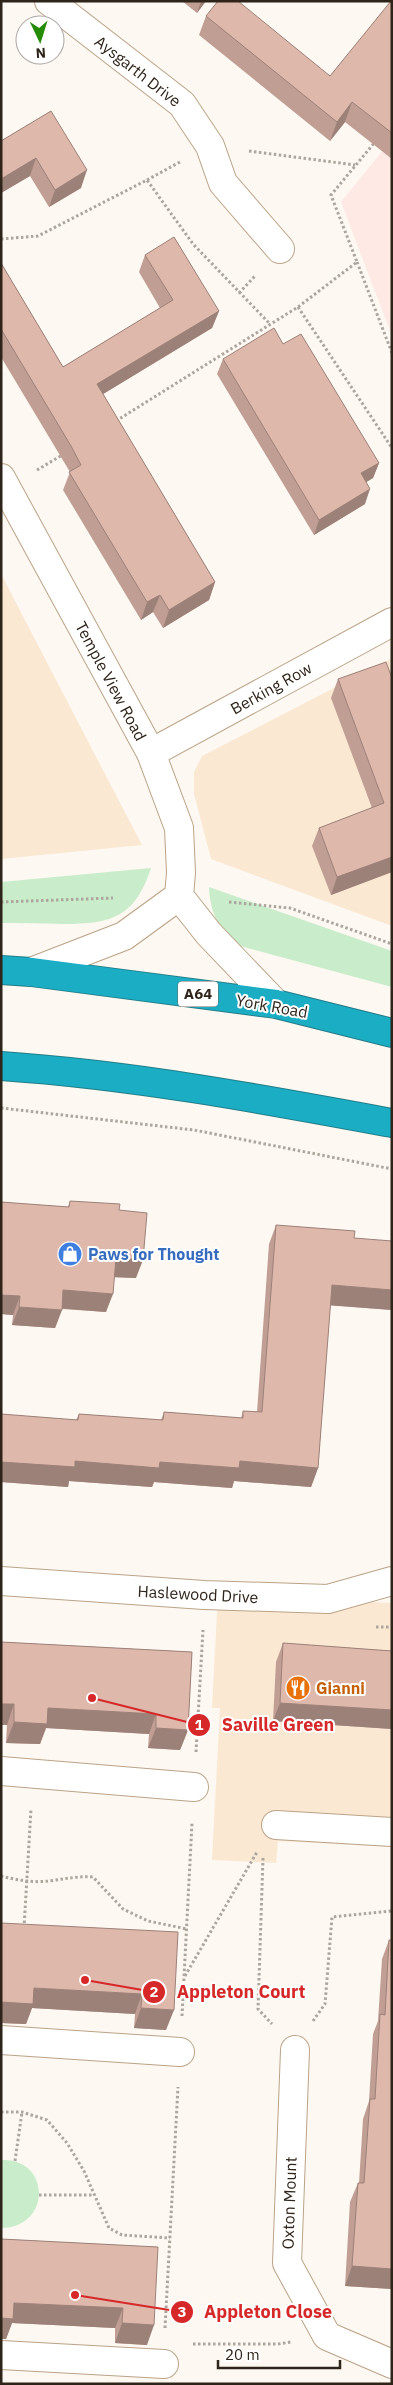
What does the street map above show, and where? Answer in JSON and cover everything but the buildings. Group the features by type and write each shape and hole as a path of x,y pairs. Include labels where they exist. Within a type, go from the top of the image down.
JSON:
{"highway":[{"name":"York Road","path":"1,970 31,972 276,1004 392,1033"},
{"path":"1,1066 47,1069 219,1091 392,1123"}],"street":[{"name":"Aysgarth Drive","path":"49,1 182,104 210,146 223,183 280,249"},
{"name":"Temple View Road","path":"4,483 151,753 179,828 181,873 179,896"},
{"name":"Berking Row","path":"151,753 392,622"},
{"path":"31,972 124,936 179,896 209,934 276,1004"},
{"name":"Haslewood Drive","path":"1,1581 204,1595 328,1599 392,1581"},
{"path":"1,1771 194,1787"},
{"path":"276,1825 392,1832"},
{"path":"1,2040 180,2052"},
{"name":"Oxton Mount","path":"296,2050 287,2263 327,2336"},
{"path":"327,2336 392,2364"},
{"path":"1,2355 164,2354"}],"path":[{"path":"380,136 331,195 392,353"},
{"path":"1,239 38,236 147,180 193,244 270,324"},
{"path":"112,424 298,308 357,262"},
{"path":"298,308 392,448"},
{"path":"4,483 72,449"},
{"path":"1,1108 194,1130 392,1169"},
{"path":"204,1595 164,2354 278,2344 327,2336"},
{"path":"376,1627 392,1627"},
{"path":"24,1936 33,1773"},
{"path":"184,1978 256,1853 276,1825"},
{"path":"276,1825 263,1857 258,2009 296,2050 324,2004 332,1917 392,1911"},
{"path":"1,1876 48,1881 73,1876 93,1877 123,1909 148,1921 187,1929"},
{"path":"1,2112 22,2112 47,2120 67,2143 84,2171 108,2228 122,2235 170,2238"},
{"path":"15,2160 22,2112"},
{"path":"39,2195 94,2195"}],"shaded area":[{"path":"392,139 392,336 341,202"},
{"path":"1,574 94,753 142,845 1,859"},
{"path":"392,658 392,926 211,859 194,794 194,772 202,756"},
{"path":"218,1594 392,1603 392,1847 278,1841 276,1863 212,1860 220,1708 212,1708"}],"green space":[{"path":"151,868 145,884 129,907 108,919 80,924 1,923 1,882"},
{"path":"209,887 392,951 392,987 240,946 226,934 217,921 211,905"},
{"path":"1,2160 17,2162 29,2169 36,2180 39,2192 37,2205 30,2217 18,2225 1,2228"}],"place":[{"name":"Paws for Thought","path":"70,1254"},
{"name":"Gianni","path":"298,1688"},
{"name":"Saville Green","path":"92,1698"},
{"name":"Appleton Court","path":"85,1980"},
{"name":"Appleton Close","path":"75,2295"}]}
